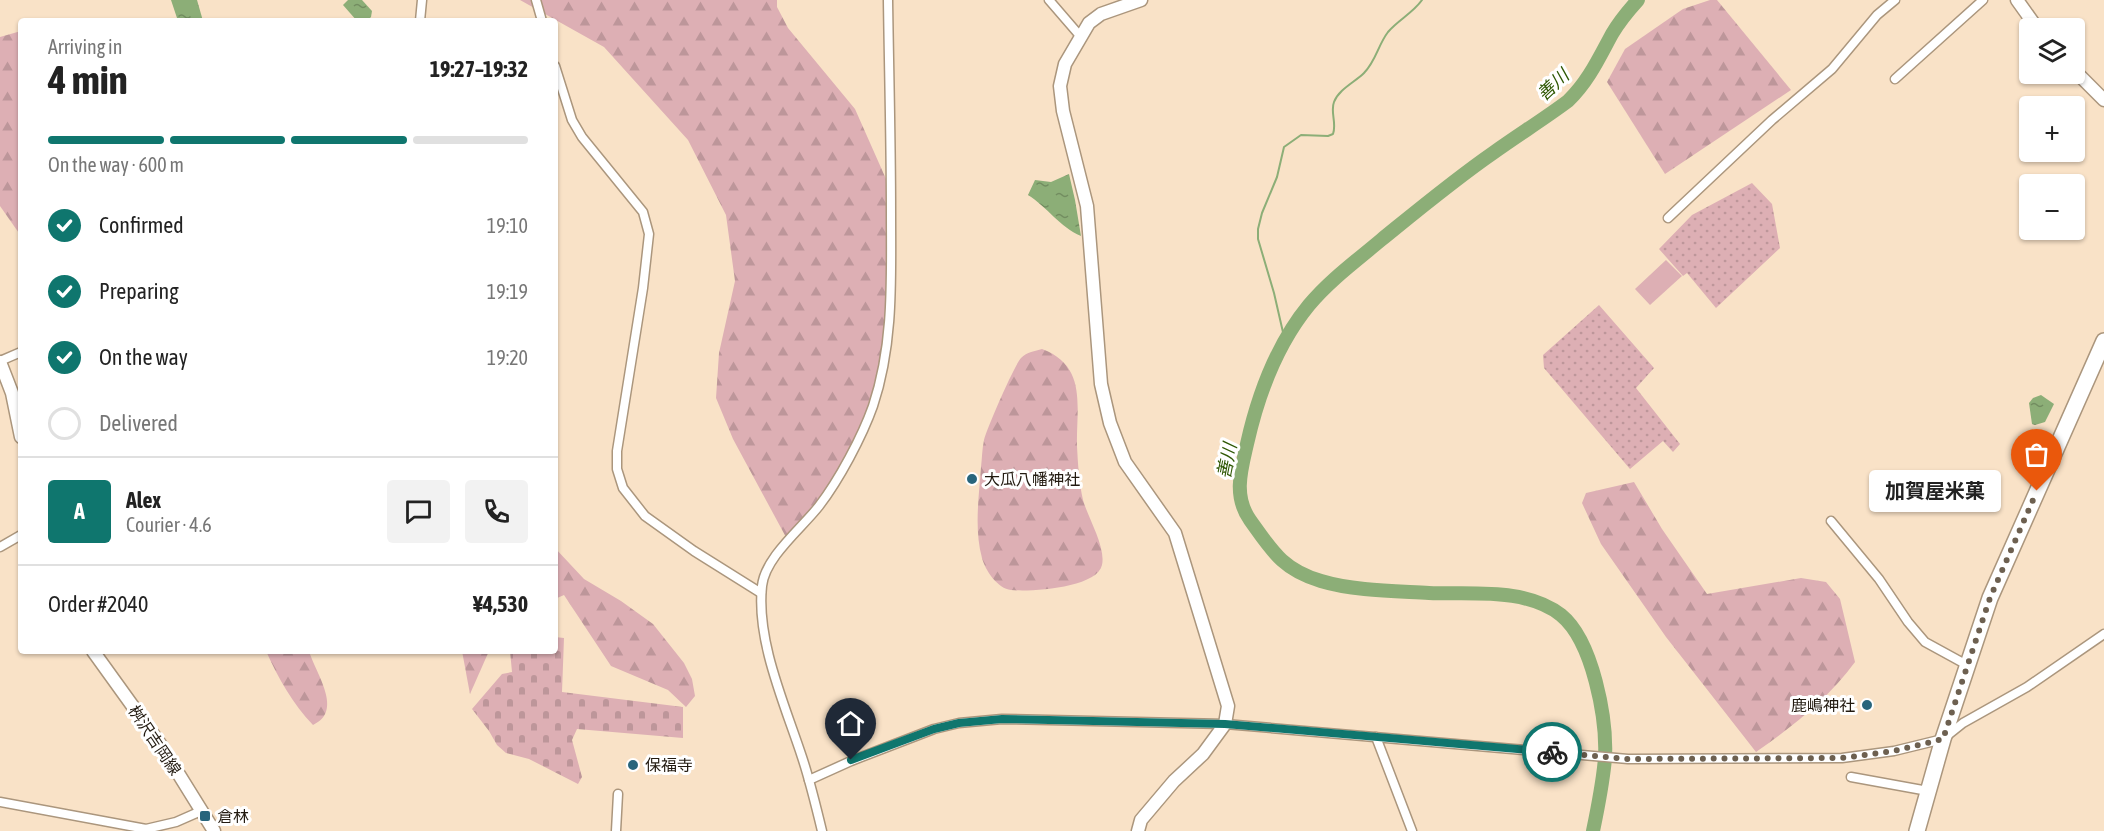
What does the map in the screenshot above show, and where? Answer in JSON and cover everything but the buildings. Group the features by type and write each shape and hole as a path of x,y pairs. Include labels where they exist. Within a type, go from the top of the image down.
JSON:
{"highway":[{"path":"1917,831 1943,739 1990,598 2104,341"}],"street":[{"path":"420,18 422,0"},
{"path":"536,0 541,18"},
{"path":"822,831 809,780 766,641 761,610 762,593 769,565 829,491 861,434 872,407 883,368 890,330 891,273 888,0"},
{"path":"1049,0 1081,37"},
{"path":"1138,831 1141,820 1154,804 1174,781 1203,754 1225,724 1228,706 1175,533 1125,462 1110,423 1101,384 1087,206 1062,111 1060,86 1065,64 1089,23 1101,14 1141,0"},
{"path":"1668,218 1772,120 1832,69 1877,15 1895,0"},
{"path":"1895,79 1983,0"},
{"path":"2017,0 2030,18"},
{"path":"558,75 573,120 582,137 643,212 649,234 643,288 617,451 617,469 623,488 645,516 694,551 762,593"},
{"path":"2085,81 2104,100"},
{"path":"18,353 0,362 12,393 18,422"},
{"path":"1831,520 1879,579 1924,642 1967,665"},
{"path":"0,547 18,537"},
{"path":"809,780 851,760 924,733 959,723 1002,719 1225,724 1628,759 1842,758 1894,751 1943,739 1963,723 2026,687 2104,634"},
{"name":"桝沢吉岡線","path":"95,654 160,744 214,831"},
{"path":"1376,737 1412,831"},
{"path":"1851,777 1928,791"},
{"path":"616,831 618,794"},
{"path":"0,802 146,829 176,822 201,811"}],"green space":[{"path":"520,0 777,0 777,7 788,28 855,109 886,179 896,245 888,354 864,438 827,497 787,539 733,439 716,398 719,353 735,281 726,215 688,140 604,47 558,21 558,18 552,18"},
{"path":"1717,0 1791,90 1665,174 1607,82 1625,49 1683,9"},
{"path":"18,32 18,232 0,206 0,37"},
{"path":"1752,183 1772,204 1780,248 1716,308 1687,273 1683,276 1659,249 1692,215"},
{"path":"1666,260 1682,276 1650,305 1635,289"},
{"path":"1599,305 1654,368 1636,388 1680,444 1673,452 1663,441 1630,469 1544,368 1543,355"},
{"path":"1042,349 1057,356 1067,366 1073,377 1078,403 1078,467 1083,500 1096,532 1103,558 1097,573 1076,584 1047,589 1011,590 997,583 989,573 980,547 978,512 983,447 995,411 1021,358"},
{"path":"1634,482 1662,529 1707,594 1801,578 1826,582 1840,599 1855,662 1809,711 1756,752 1666,637 1601,544 1582,503 1586,493"},
{"path":"558,551 584,579 653,624 684,663 692,679 695,696 686,707 668,690 611,666 564,595 558,598"},
{"path":"558,637 564,638 562,692 683,707 683,738 577,729 572,740 582,777 578,784 529,759 506,753 497,745 472,709 502,674 512,672 510,654 558,654"},
{"path":"268,654 310,654 322,681 327,701 322,719 313,725 286,690"},
{"path":"463,654 488,654 470,694"}],"water":[{"path":"171,0 197,0 202,18 177,18"},
{"path":"348,0 362,0 372,11 371,17 354,18 343,5"},
{"path":"1069,174 1081,236 1028,195 1035,180 1051,182"},
{"path":"2041,395 2054,404 2045,422 2035,425 2032,424 2029,403 2033,398"}],"waterway":[{"path":"1285,341 1258,239 1262,213 1277,177 1284,147 1301,135 1328,136 1333,134 1333,106 1336,97 1364,73 1388,32 1422,0"},
{"name":"善川","path":"1593,831 1605,758 1600,702 1590,661 1582,643 1561,615 1547,606 1514,596 1375,590 1347,587 1308,576 1279,558 1265,541 1245,511 1240,483 1252,426 1263,389 1287,336 1309,305 1344,271 1436,195 1568,101 1587,78 1615,30 1638,0"}],"way so far":[{"path":"1552,752 1628,759 1842,758 1894,751 1943,739 1990,598 2037,491"}],"place":[{"name":"大瓜八幡神社","path":"972,479"},
{"name":"加賀屋米菓","path":"2037,491"},
{"name":"鹿嶋神社","path":"1867,705"},
{"name":"保福寺","path":"633,765"},
{"name":"倉林","path":"205,816"}],"route":[{"path":"851,760 934,729 959,723 1002,719 1225,724 1552,752"}]}
